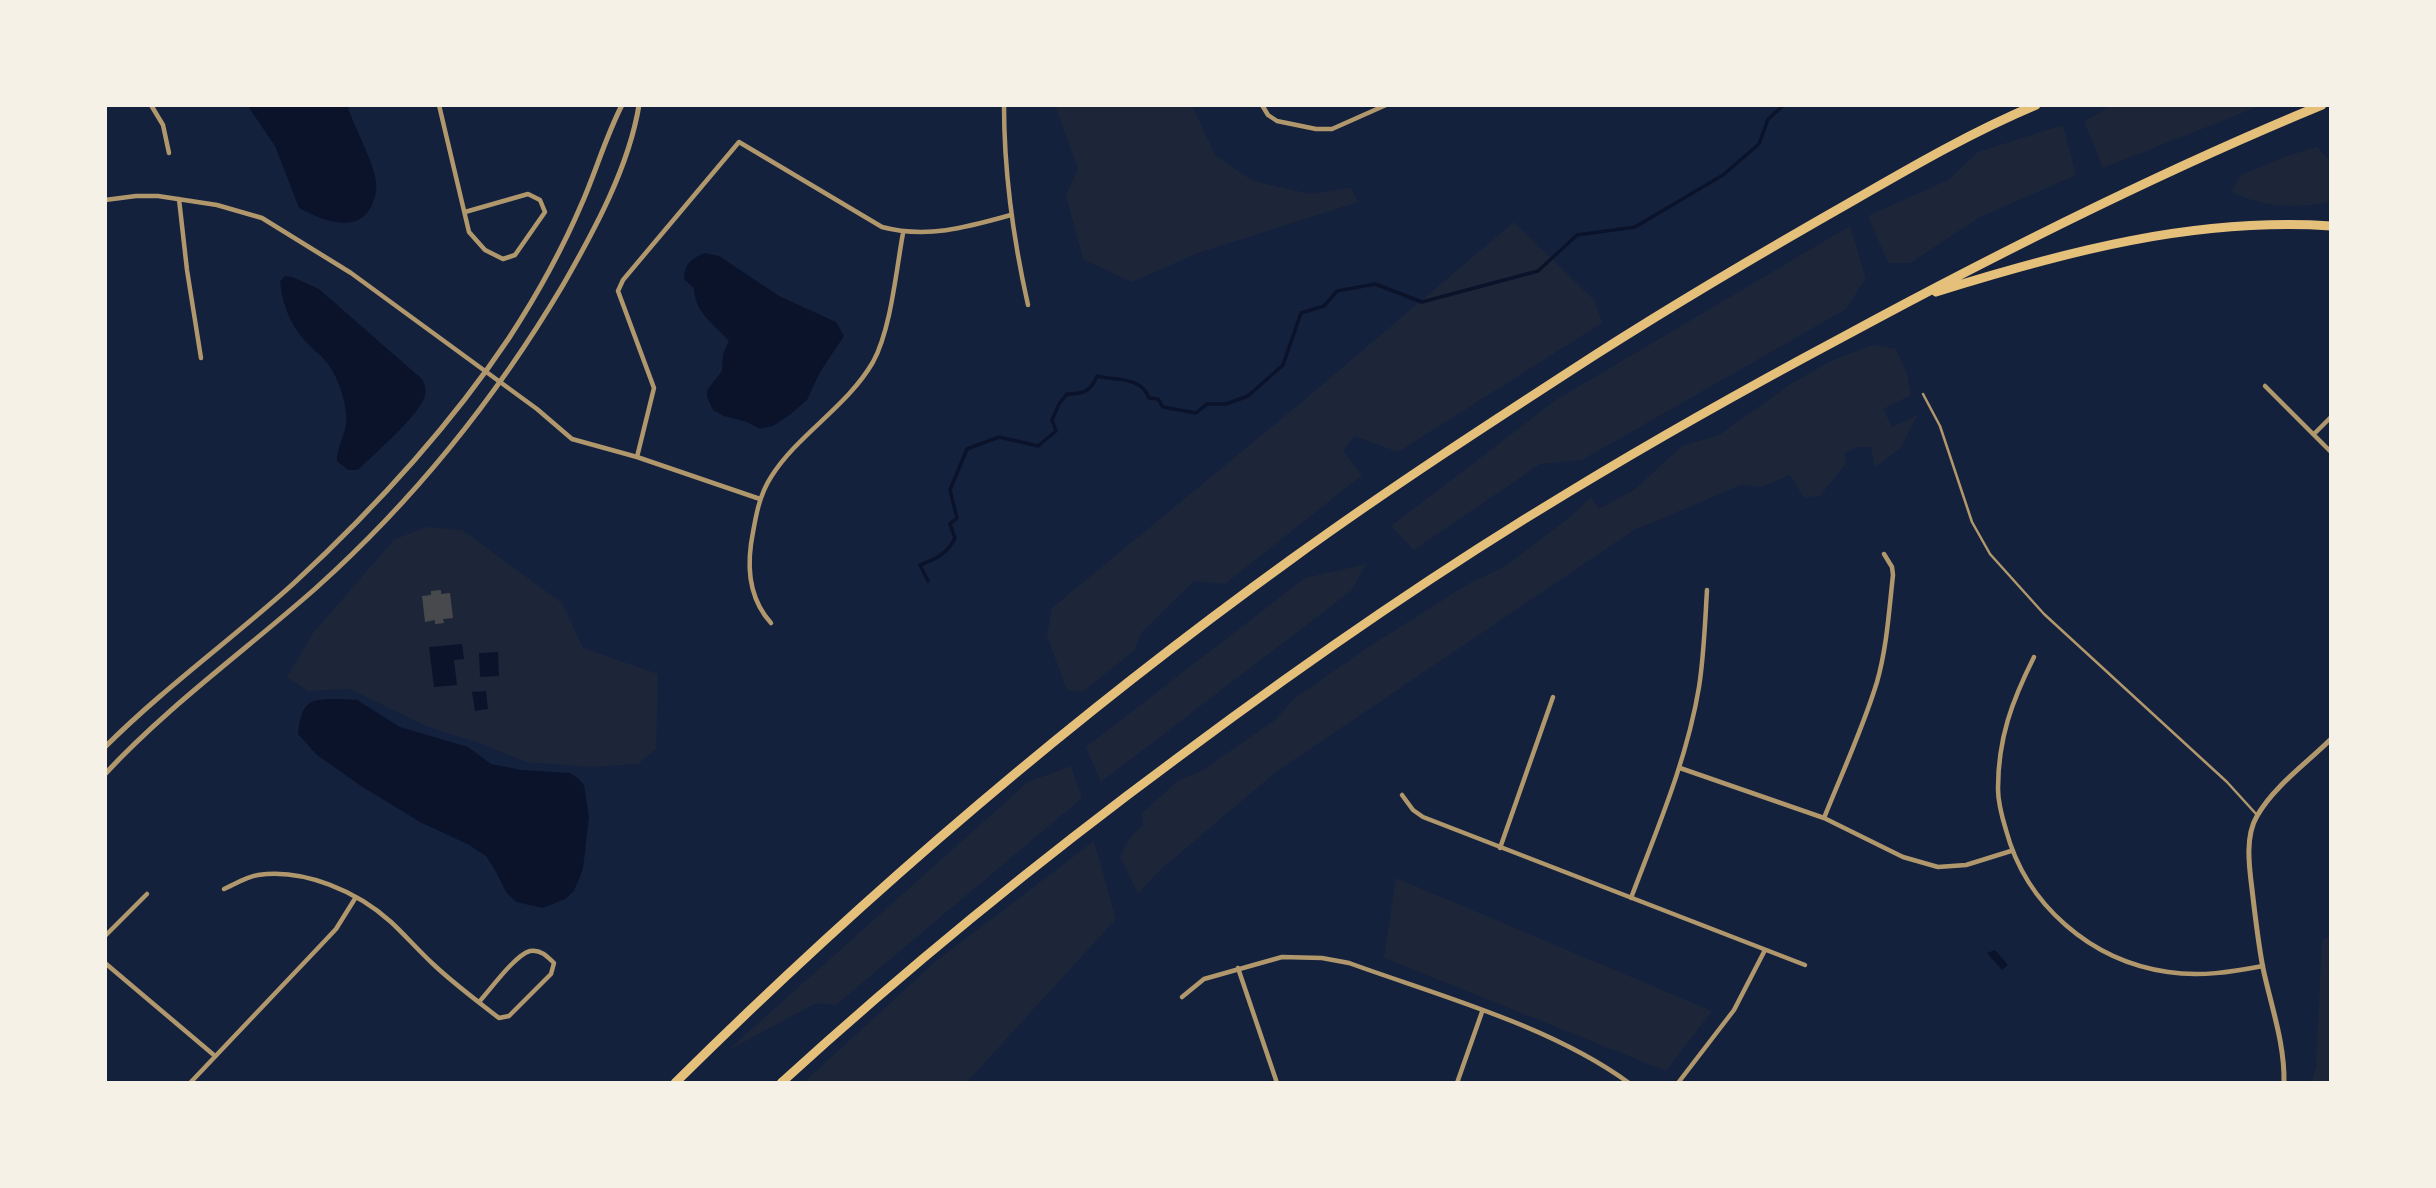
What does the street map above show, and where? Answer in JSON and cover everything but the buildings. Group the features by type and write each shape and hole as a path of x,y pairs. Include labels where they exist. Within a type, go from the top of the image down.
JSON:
{"highway":[{"path":"2001,120 2019,105"},
{"path":"675,1083 817,948 992,794 1163,655 1292,559 1458,443 1724,274 1900,174 2001,120 2036,105"},
{"path":"781,1083 936,948 1125,796 1297,670 1565,494 1678,427 1911,300 2071,217 2322,105"},
{"path":"1911,300 2019,266 2114,242 2230,227 2331,226"}],"street":[{"path":"151,105 163,125 169,153"},
{"path":"439,105 469,232 485,250 503,259 515,255 545,212 540,200 528,194 465,212"},
{"path":"105,747 169,687 291,585 347,533 434,438 485,372 530,304 581,205 622,105"},
{"path":"105,774 152,728 342,563 432,469 501,383 544,316 601,213 626,151 639,105"},
{"path":"1004,105 1004,144 1014,243 1028,305"},
{"path":"1262,105 1268,115 1277,121 1316,129 1332,129 1386,105"},
{"path":"638,457 654,388 618,291 623,280 739,142 882,227 903,233 936,232 1011,215"},
{"path":"105,200 136,196 179,199 217,205 262,218 351,273 537,409 572,439 638,457 760,499"},
{"path":"179,199 201,358"},
{"path":"771,623 760,611 749,568 760,499 771,477 794,448 860,381 874,360 884,335 903,233"},
{"path":"2265,386 2331,452"},
{"path":"2314,434 2331,417"},
{"path":"1824,818 1878,679 1888,626 1893,575 1892,567 1884,554"},
{"path":"1631,898 1680,768 1700,680 1707,590"},
{"path":"2034,657 2014,699 2003,732 1997,792 2011,851 2039,899 2080,938 2104,952 2166,972 2221,974 2263,966"},
{"path":"1500,848 1553,697"},
{"path":"2284,1083 2281,1042 2263,966 2250,877 2251,831 2257,815 2278,790 2331,739"},
{"path":"1680,768 1824,818 1903,858 1938,867 1966,866 2011,851"},
{"path":"1402,795 1413,810 1423,817 1805,965"},
{"path":"224,889 245,879 274,874 316,881 356,897 390,921 432,963 479,1002 499,1018 509,1016 551,974 554,963 545,953 531,950 519,957 479,1002"},
{"path":"105,936 147,894"},
{"path":"190,1083 320,946 356,897"},
{"path":"1678,1083 1734,1010 1765,950"},
{"path":"1182,997 1204,979 1282,957 1322,958 1349,963 1559,1041 1610,1069 1629,1083"},
{"path":"105,963 215,1056"},
{"path":"1238,968 1277,1083"},
{"path":"1457,1083 1482,1012"}],"lane":[{"path":"1923,394 1940,426 1972,522 1990,554 2043,614 2227,782 2257,815"}],"shaded area":[{"path":"247,105 347,105 376,180 374,199 365,216 357,221 338,222 317,217 299,208 275,146"},
{"path":"1055,105 1192,105 1215,155 1253,181 1310,194 1351,188 1358,202 1198,253 1132,282 1083,259 1066,195 1078,169"},
{"path":"2112,105 2262,105 2103,168 2084,122"},
{"path":"2063,125 2076,175 1980,217 1910,263 1888,263 1868,216 1948,180 1978,152"},
{"path":"2317,147 2331,162 2331,201 2280,206 2231,192 2241,175"},
{"path":"1514,222 1595,301 1602,323 1398,452 1355,436 1343,451 1362,475 1225,584 1194,581 1141,633 1135,650 1082,692 1067,690 1047,636 1052,608"},
{"path":"1850,226 1866,278 1846,309 1582,460 1540,464 1414,550 1391,526 1556,400"},
{"path":"705,253 719,256 779,296 836,322 844,336 820,372 807,400 773,426 760,429 747,422 724,416 713,410 707,397 707,390 722,371 723,354 729,341 701,311 694,288 684,279 689,263"},
{"path":"285,276 319,289 423,380 425,396 414,414 358,470 348,470 337,461 346,421 343,398 330,367 303,339 289,317 280,281"},
{"path":"1873,345 1896,349 1907,374 1911,395 1883,409 1892,427 1918,415 1900,448 1875,468 1871,447 1858,447 1844,453 1847,462 1820,496 1804,498 1790,475 1761,487 1741,485 1634,530 1276,772 1160,870 1138,894 1120,856 1131,836 1143,825 1142,813 1180,779 1200,772 1275,720 1295,698 1367,648 1468,584 1506,566 1570,517 1591,497 1599,509 1634,490 1682,446 1719,435 1794,382 1833,360"},
{"path":"427,527 462,530 562,603 583,648 658,674 656,749 638,764 591,767 526,762 488,746 426,726 350,689 308,691 287,677 313,633 395,539"},
{"path":"1366,564 1352,590 1101,782 1086,747 1305,578"},
{"path":"462,644 464,659 454,660 457,685 434,687 429,647"},
{"path":"498,652 499,676 480,677 479,653"},
{"path":"486,691 488,709 475,711 472,692"},
{"path":"323,699 357,700 400,727 468,747 491,764 522,770 570,773 579,779 584,785 589,817 583,869 574,891 565,899 543,908 516,902 506,892 486,856 420,822 317,755 298,734 302,713 310,703"},
{"path":"1071,766 1082,798 836,1005 816,1003 727,1051 1028,782"},
{"path":"1094,841 1116,919 966,1083 803,1083 935,962"},
{"path":"1396,878 1712,1011 1666,1071 1384,958"},
{"path":"2331,937 2331,1083 2311,1083 2316,1067 2322,940"},
{"path":"1995,950 2008,965 2002,970 1987,953"}],"waterway":[{"path":"928,581 920,565 940,555 955,538 950,524 957,518 950,490 967,449 999,437 1038,446 1056,431 1052,420 1067,394 1086,391 1097,376 1134,383 1140,386 1149,398 1158,399 1163,407 1196,413 1207,404 1226,404 1248,396 1283,365 1301,313 1324,306 1337,291 1375,284 1422,302 1538,271 1577,235 1635,227 1723,175 1759,144 1768,119 1784,105"}]}
